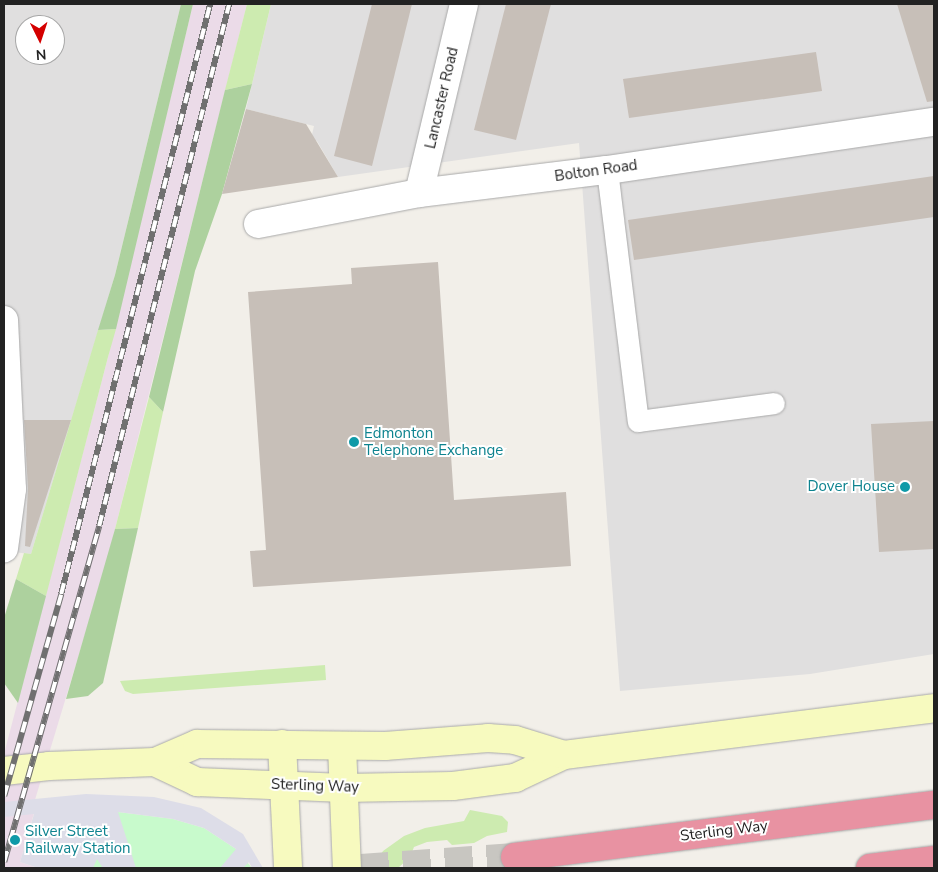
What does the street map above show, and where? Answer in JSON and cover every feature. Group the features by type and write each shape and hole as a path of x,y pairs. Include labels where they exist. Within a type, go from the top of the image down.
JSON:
{"highway":[{"name":"Sterling Way","path":"514,857 934,805"},
{"path":"870,868 934,860"}],"street":[{"name":"Lancaster Road","path":"419,193 464,4"},
{"name":"Bolton Road","path":"258,224 419,193 607,170 934,122"},
{"path":"4,320 12,489 4,548"},
{"name":"Sterling Way","path":"155,762 197,782 344,788 453,786 507,779 564,755 934,708"},
{"name":"Sterling Way","path":"4,771 49,766 155,762 197,744 342,746 488,738 515,740 564,755"},
{"path":"282,744 282,786 288,868"},
{"path":"342,746 347,868"}],"lane":[{"path":"607,170 638,421 774,403"}],"shaded area":[{"path":"4,4 181,4 115,275 31,554 4,551"},
{"path":"193,4 247,4 106,565 31,813 34,813 20,862 38,868 4,868 4,754 108,357"},
{"path":"271,4 934,4 934,654 810,674 620,691 579,143 338,177 317,141 311,139 314,126 246,109"},
{"path":"86,794 154,797 201,808 243,834 263,868 252,868 249,862 243,868 220,868 236,849 204,828 173,819 118,812 136,868 103,868 97,859 93,868 38,868 20,862 34,814 4,817 4,802"}],"green space":[{"path":"181,4 193,4 116,329 98,330 115,275"},
{"path":"247,4 271,4 252,84 225,90"},
{"path":"252,84 222,194 195,271 163,412 149,397 225,90"},
{"path":"116,329 46,596 16,579 24,553 31,554 98,330"},
{"path":"149,397 163,412 138,528 115,529"},
{"path":"138,528 103,683 88,696 66,699 115,529"},
{"path":"16,579 46,596 18,703 4,683 4,618"},
{"path":"325,665 326,680 133,694 125,691 120,681"},
{"path":"470,810 502,816 508,822 507,832 487,836 474,843 452,845 447,840 427,842 414,847 410,857 398,868 372,868 383,851 404,836 425,828 464,821"},
{"path":"118,812 173,819 204,828 236,849 252,868 38,868"}],"building":[{"path":"372,4 412,4 372,166 334,156"},
{"path":"506,4 551,4 516,140 474,130"},
{"path":"897,4 934,4 934,101 927,102"},
{"path":"816,52 822,91 629,118 623,79"},
{"path":"246,109 306,124 338,177 222,194"},
{"path":"934,176 934,217 634,260 628,220"},
{"name":"Edmonton Telephone Exchange","path":"438,262 454,500 566,492 571,566 253,587 250,551 266,550 248,292 352,284 351,268"},
{"path":"24,420 71,420 30,547 25,546 28,488"},
{"name":"Dover House","path":"934,421 934,549 879,552 871,424"}],"tunnel":[{"path":"361,868 515,857"}],"railway":[{"path":"4,796 61,594 210,4"},
{"path":"4,862 99,526 229,4"}],"place":[{"name":"Edmonton Telephone Exchange","path":"354,442"},
{"name":"Dover House","path":"905,487"},
{"name":"Silver Street Railway Station","path":"15,840"}]}
